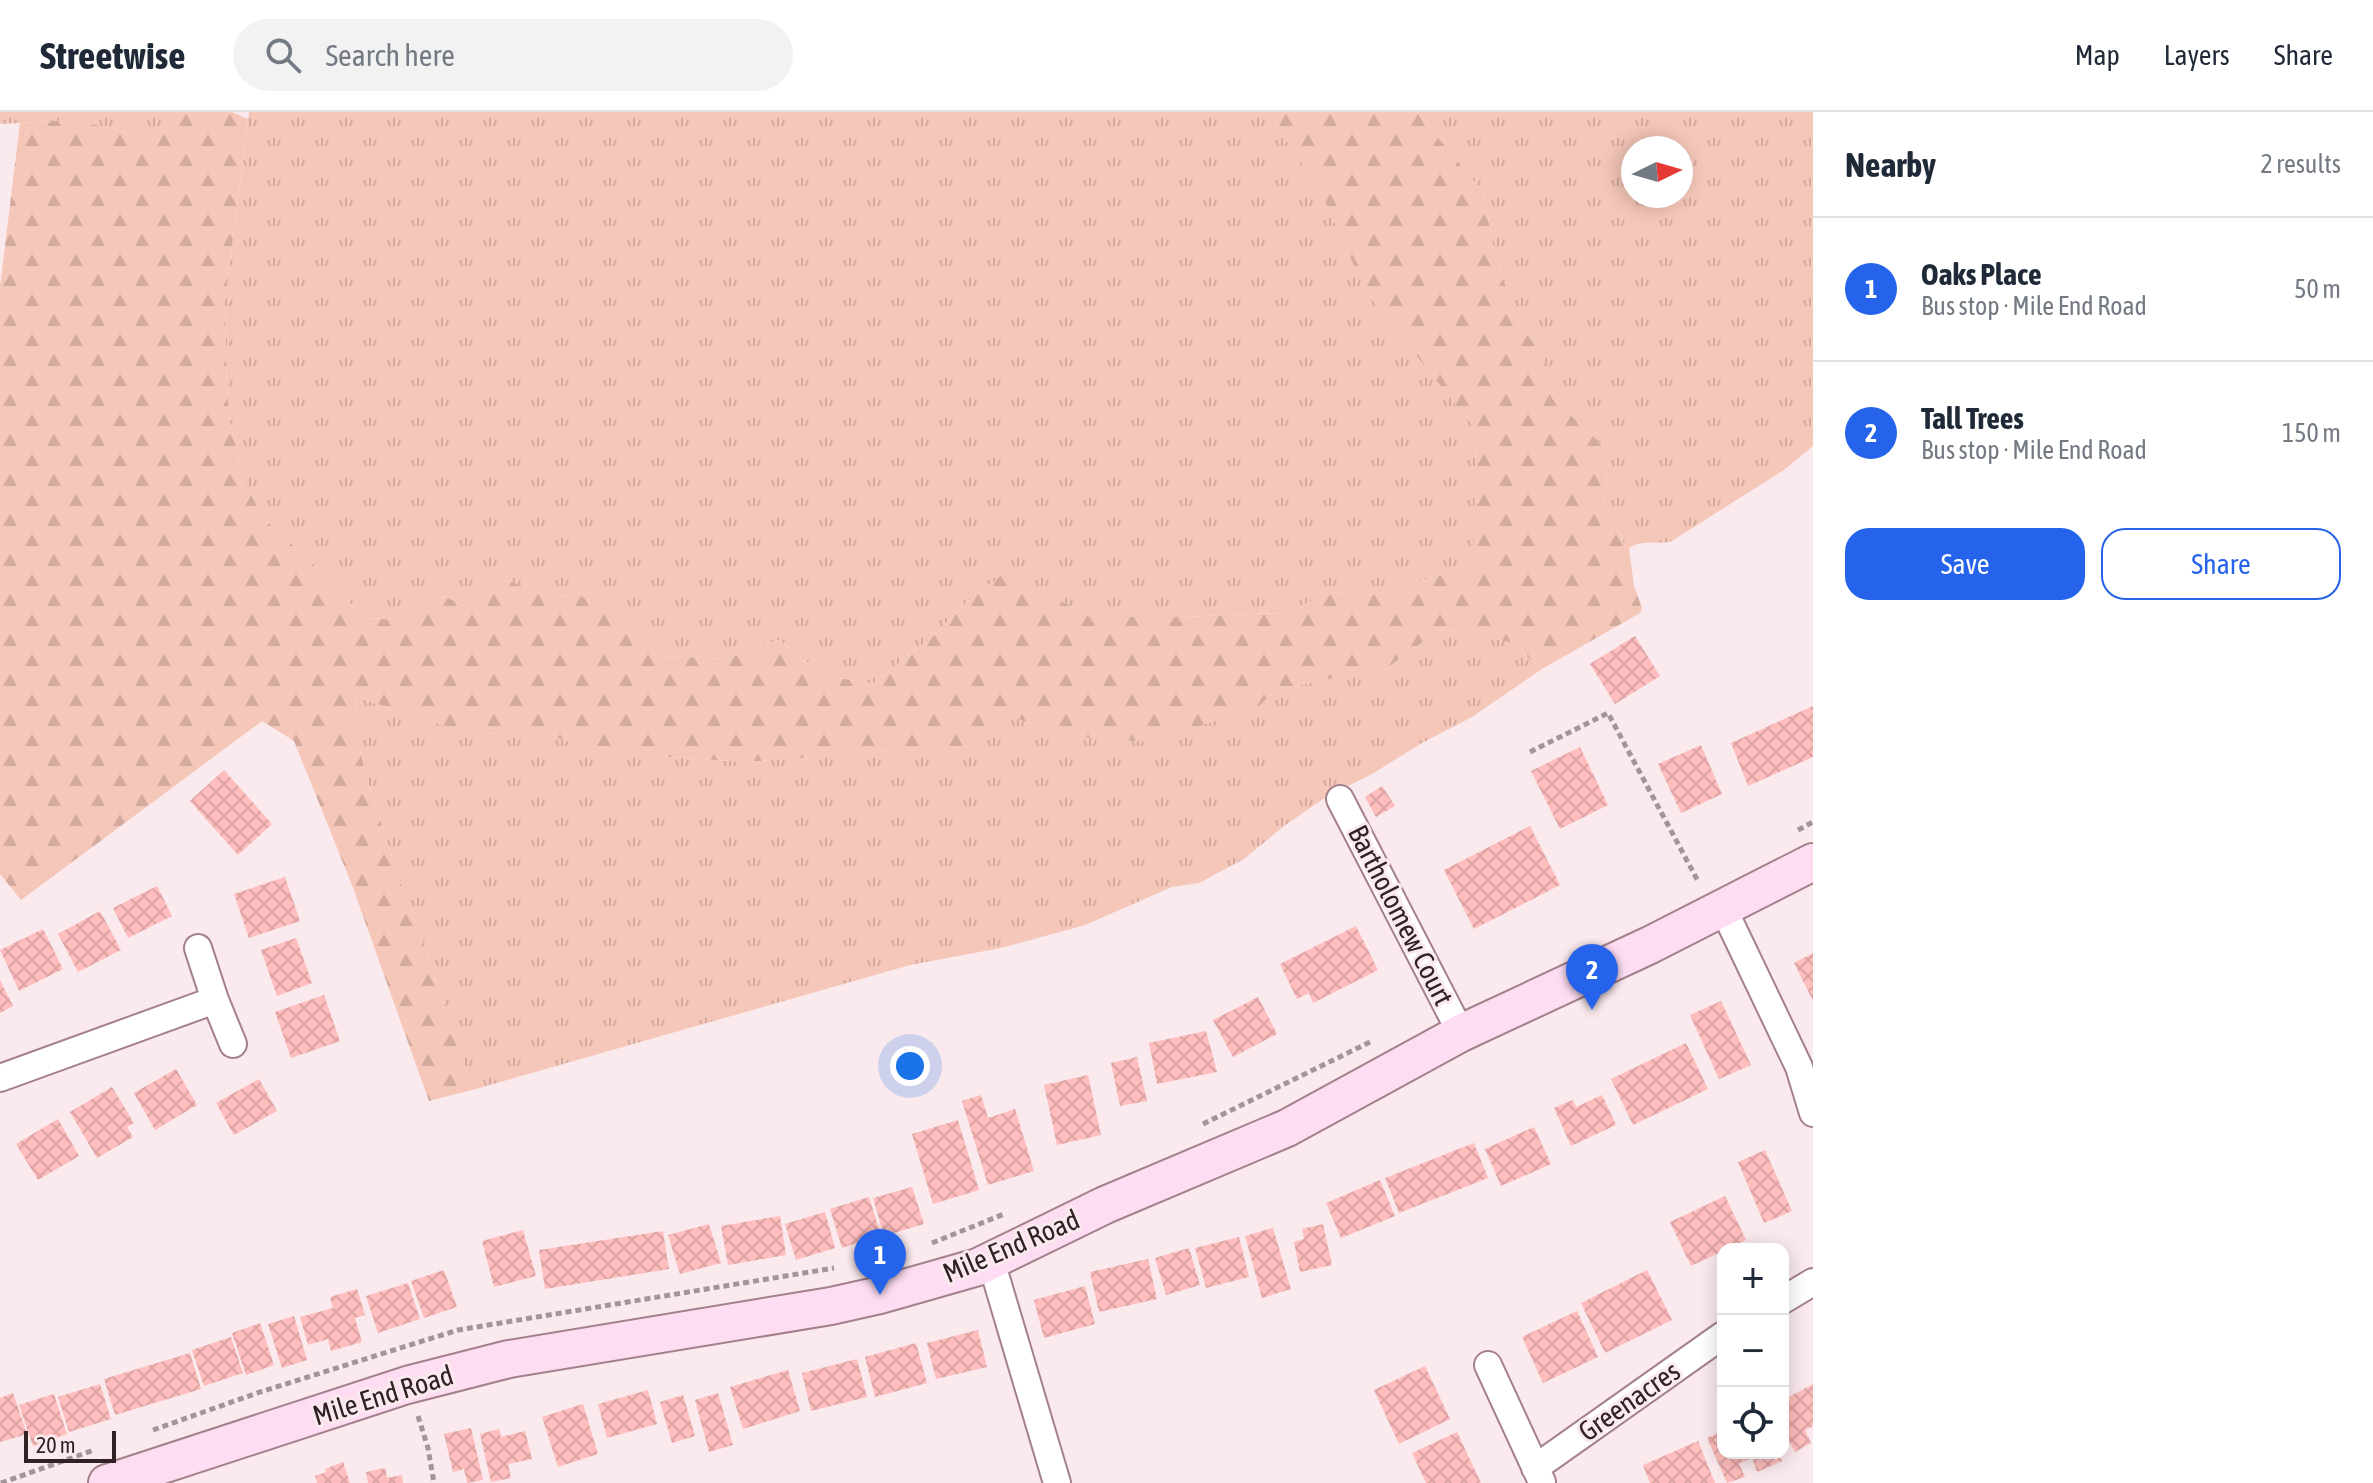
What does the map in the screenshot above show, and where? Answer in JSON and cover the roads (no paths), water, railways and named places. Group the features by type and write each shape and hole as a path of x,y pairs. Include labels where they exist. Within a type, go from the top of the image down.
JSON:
{"street":[{"name":"Bartholomew Court","path":"1340,799 1461,1033"},
{"name":"Mile End Road","path":"107,1483 407,1385 509,1359 831,1306 978,1267 1105,1205 1287,1128 1461,1033 1650,945 1711,889 1813,862"},
{"path":"1711,889 1799,1067 1813,1113"},
{"path":"198,948 233,1044"},
{"path":"0,1078 215,1000"},
{"path":"991,1261 1057,1483"},
{"path":"1789,1296 1813,1282"},
{"name":"Greenacres","path":"1488,1365 1539,1476 1717,1340"}],"place":[{"name":"Tall Trees","path":"1592,1010"},
{"name":"Oaks Place","path":"880,1295"}]}
